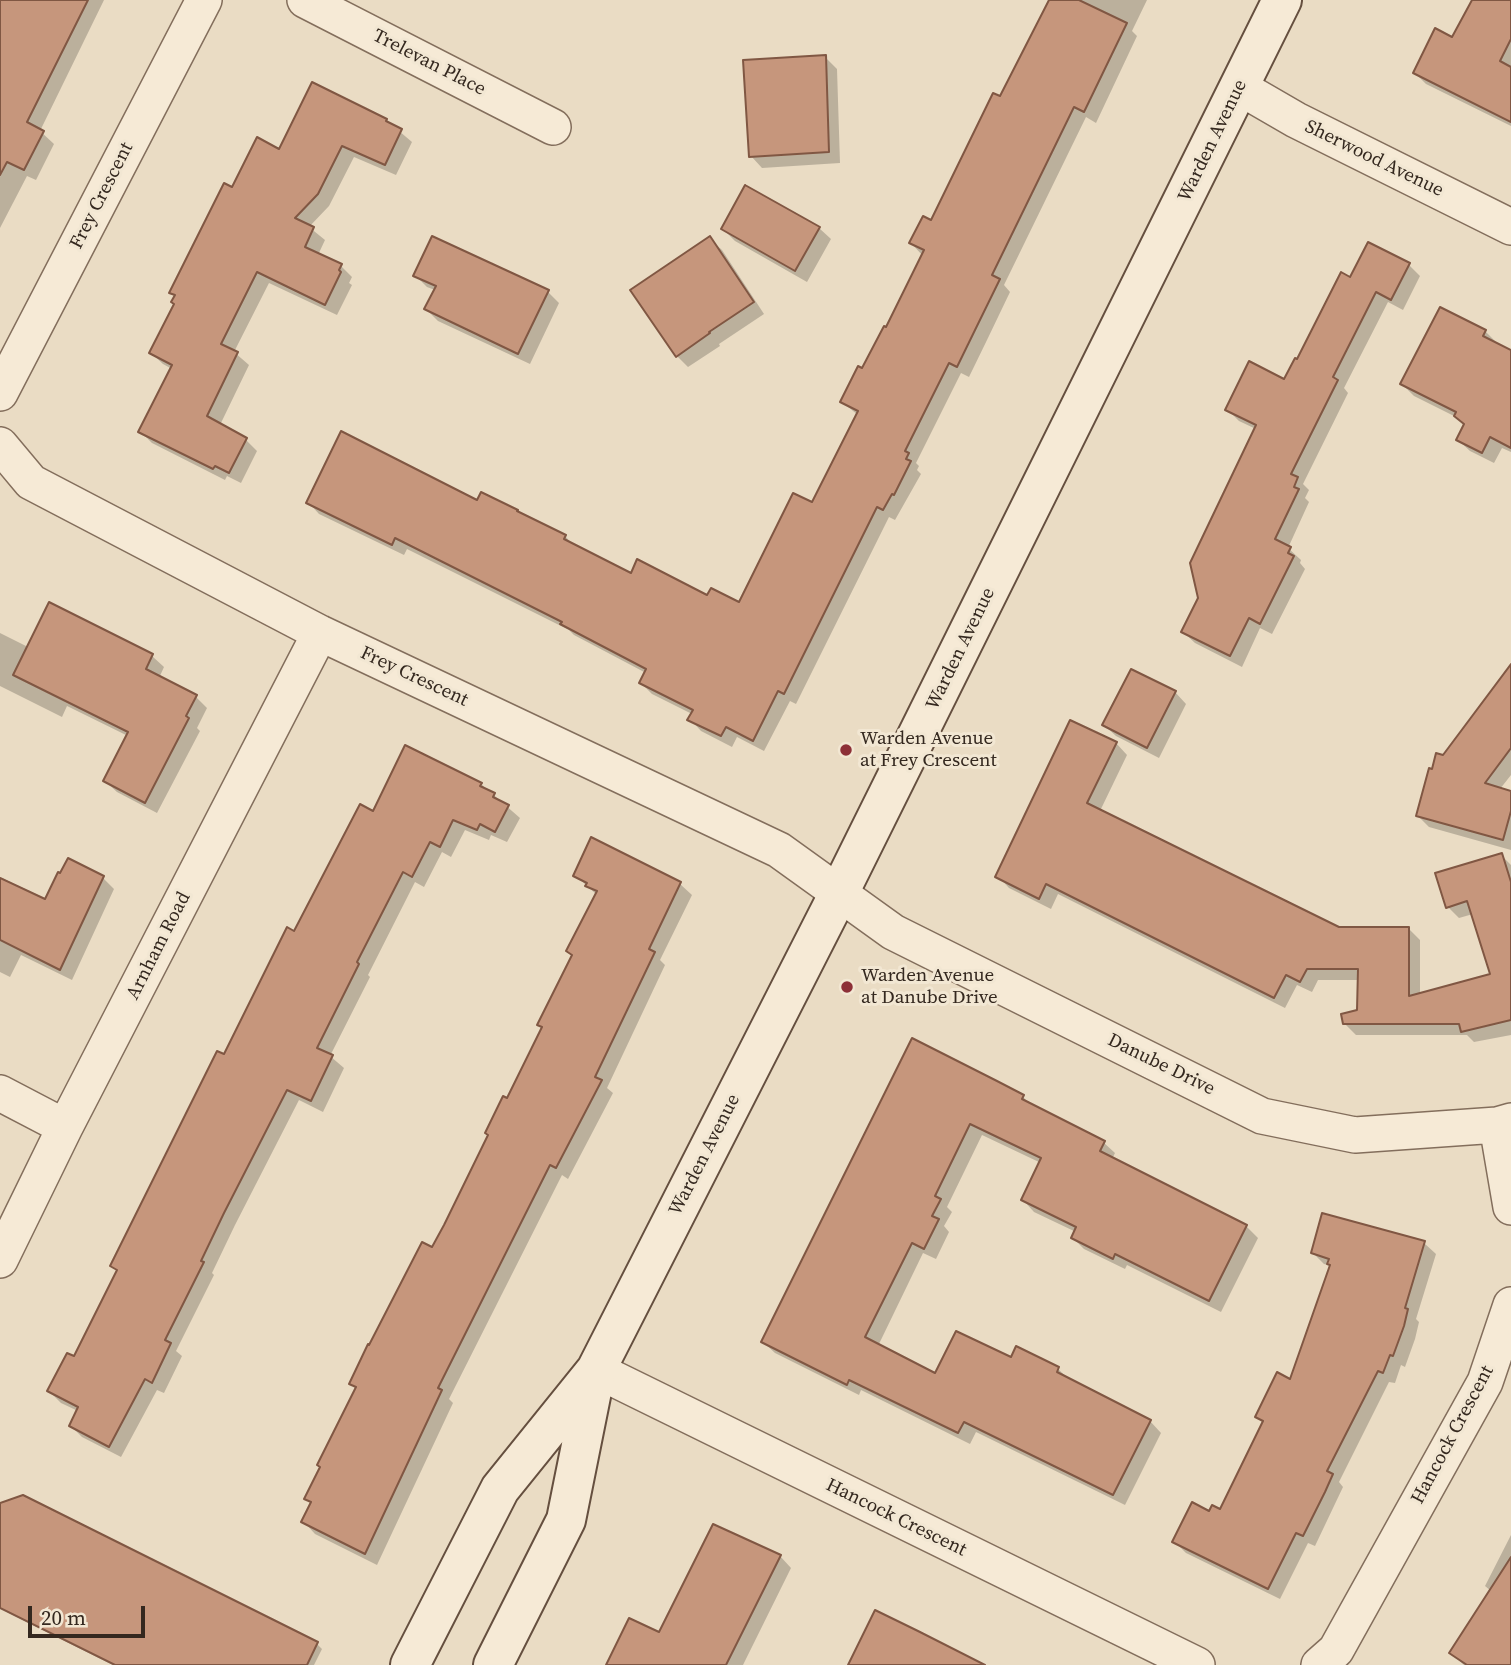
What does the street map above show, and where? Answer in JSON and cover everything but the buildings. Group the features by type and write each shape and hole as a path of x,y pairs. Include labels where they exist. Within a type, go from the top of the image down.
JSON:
{"main road":[{"name":"Warden Avenue","path":"410,1665 500,1489 596,1370 838,895 1282,0"},
{"name":"Warden Avenue","path":"493,1665 566,1520 596,1370"}],"street":[{"name":"Frey Crescent","path":"0,393 204,0"},
{"name":"Trelevan Place","path":"305,0 553,127"},
{"name":"Sherwood Avenue","path":"1239,88 1296,120 1511,227"},
{"name":"Frey Crescent","path":"0,445 31,482 320,633 779,850 838,895"},
{"name":"Arnham Road","path":"0,1260 65,1127 320,633"},
{"name":"Danube Drive","path":"838,895 903,938 1262,1116 1355,1135 1504,1123"},
{"path":"0,1093 65,1127"},
{"path":"1504,1123 1511,1207"},
{"name":"Hancock Crescent","path":"1319,1665 1336,1650 1485,1382 1511,1305"},
{"name":"Hancock Crescent","path":"596,1370 1197,1665"}],"place":[{"name":"Warden Avenue at Frey Crescent","path":"846,750"},
{"name":"Warden Avenue at Danube Drive","path":"847,987"}]}
